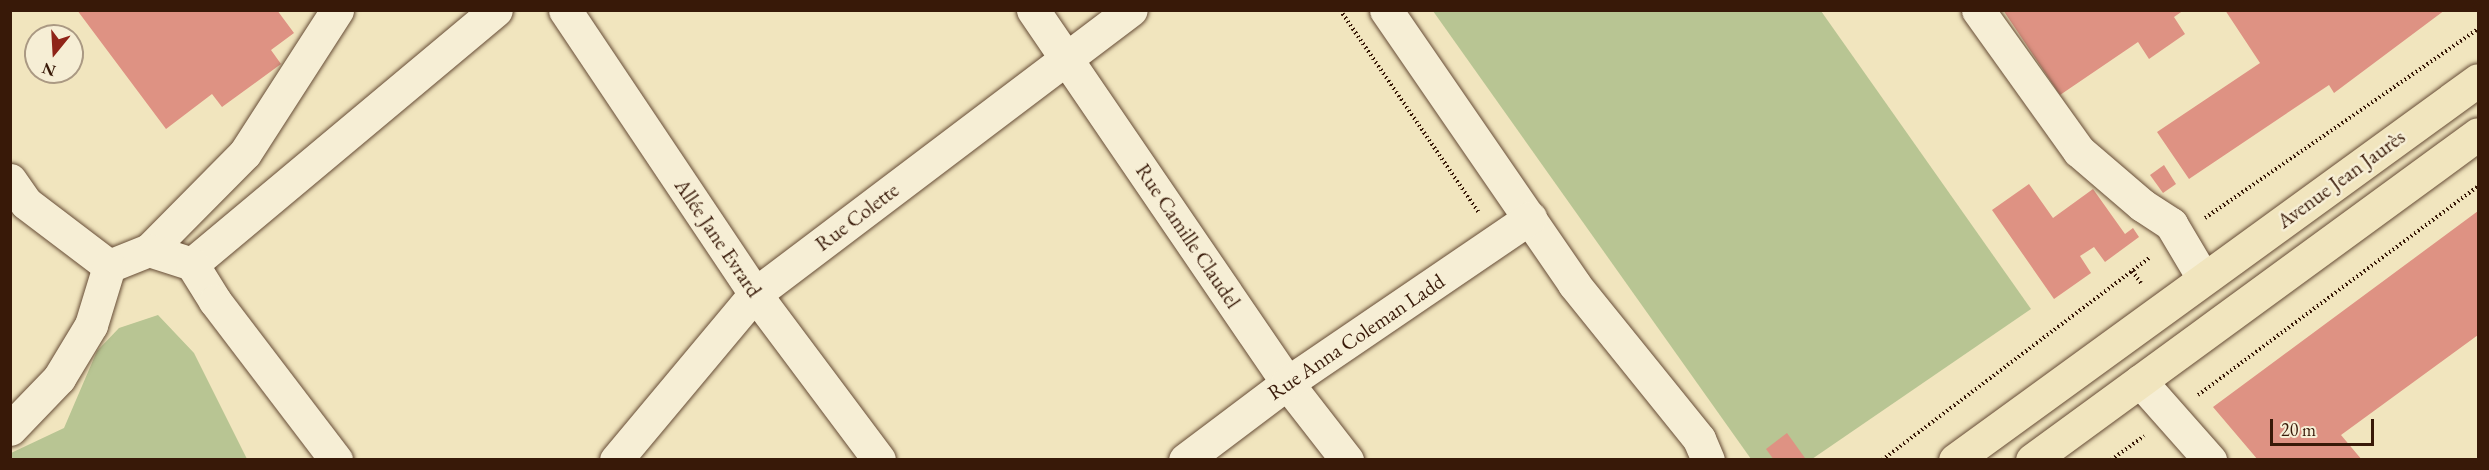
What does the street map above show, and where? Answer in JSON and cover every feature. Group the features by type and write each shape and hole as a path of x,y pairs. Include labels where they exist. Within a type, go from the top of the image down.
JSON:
{"main road":[{"name":"Avenue Jean Jaurès","path":"1955,459 2478,80"},
{"path":"2032,459 2478,134"},
{"path":"2203,278 2230,315"}],"street":[{"path":"109,266 149,250 245,153 337,10"},
{"path":"192,264 496,10"},
{"name":"Allée Jane Evrard","path":"565,10 755,294 879,459"},
{"name":"Rue Camille Claudel","path":"1033,10 1068,57 1287,382 1347,459"},
{"name":"Rue Colette","path":"616,459 755,294 1131,10"},
{"path":"1386,10 1575,284 1699,439 1708,459"},
{"path":"1978,10 2079,151 2142,205 2171,224 2203,278"},
{"path":"10,180 26,203 109,266"},
{"name":"Rue Anna Coleman Ladd","path":"1185,459 1287,382 1530,218"},
{"path":"149,250 192,264 215,301 336,459"},
{"path":"10,429 64,369 91,325 109,266"},
{"path":"2140,381 2210,459"}],"path":[{"path":"2217,381 2478,186"}],"green space":[{"path":"1433,11 1821,11 2031,309 1812,459 1751,459"},
{"path":"158,315 194,353 247,459 11,459 11,453 64,428 97,351 119,328"}],"building":[{"path":"77,10 277,10 294,33 271,50 281,64 222,107 212,94 166,129"},
{"path":"2003,10 2184,10 2174,17 2185,34 2149,59 2138,42 2060,95"},
{"path":"2225,10 2445,10 2334,93 2329,85 2189,179 2157,132 2260,63"},
{"path":"2164,165 2176,184 2163,193 2150,175"},
{"path":"2029,184 2053,218 2093,189 2125,234 2133,228 2139,237 2105,262 2094,247 2080,256 2091,273 2054,299 1992,210"},
{"path":"2478,211 2478,335 2341,435 2362,460 2258,460 2213,407"},
{"path":"1787,433 1805,458 1804,460 1774,460 1766,449"}]}
